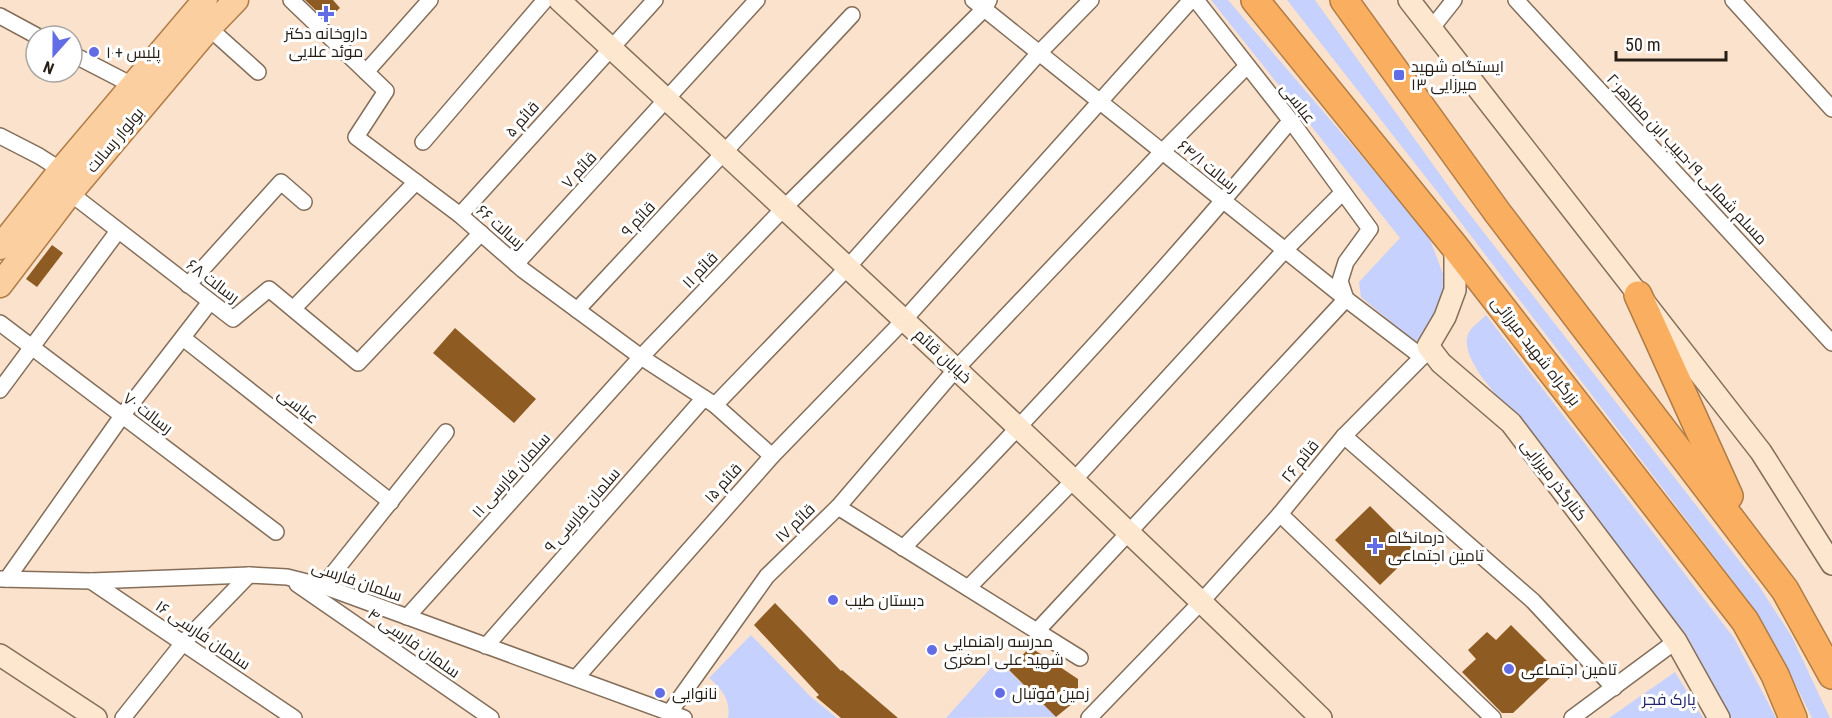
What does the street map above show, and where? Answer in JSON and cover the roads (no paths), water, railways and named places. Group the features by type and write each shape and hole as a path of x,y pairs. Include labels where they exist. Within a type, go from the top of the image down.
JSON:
{"highway":[{"name":"بزرگراه شهید میرزائی","path":"1255,0 1455,247 1745,621 1775,675 1793,718"},
{"path":"1344,0 1497,212 1751,543"},
{"path":"1638,295 1758,556 1785,590 1832,641"},
{"path":"1785,590 1832,675"}],"main road":[{"name":"بولوار رسالت","path":"0,247 61,170 205,0"},
{"name":"بولوار رسالت","path":"0,285 70,193 209,28 236,0"}],"street":[{"name":"رسالت ۶۶","path":"291,0 387,91 356,137 460,215 516,264 577,310 641,357 710,401 772,456"},
{"path":"366,72 430,0"},
{"path":"423,142 545,0"},
{"name":"خیابان قائم","path":"559,0 1019,428 1202,601 1321,718"},
{"name":"قائم ۵","path":"460,215 655,0"},
{"name":"قائم ۷","path":"516,264 757,0"},
{"name":"سلمان فارسی ۹","path":"486,646 710,401 848,267 1039,53 1091,0"},
{"name":"قائم ۱۵","path":"576,678 772,456 904,320 1191,0"},
{"name":"عباسی","path":"1196,0 1370,229 1346,262 1340,281 1346,299"},
{"path":"1409,0 1761,452 1832,564"},
{"path":"1431,29 1454,0"},
{"name":"مسلم شمالی ۱۹-حبیب ابن مظاهر۲۰","path":"1516,0 1832,343"},
{"path":"1733,0 1832,109"},
{"name":"رسالت ۶۴/۱","path":"982,3 1039,53 1346,299 1425,351"},
{"name":"قائم ۱۱","path":"641,357 784,208 884,110 982,3"},
{"name":"قائم ۹","path":"577,310 725,154 852,15"},
{"path":"0,16 24,29"},
{"path":"209,28 258,72"},
{"path":"84,60 132,85"},
{"name":"قائم ۱۷","path":"677,715 767,576 838,507 956,369 1246,67"},
{"path":"903,548 1019,428 1119,318 1224,201 1285,127"},
{"path":"0,136 61,170"},
{"path":"188,285 281,182 304,202"},
{"path":"294,308 416,182"},
{"path":"968,588 1074,480 1284,250 1342,192"},
{"name":"رسالت ۶۸","path":"70,193 233,319 269,289 358,363 481,233"},
{"path":"0,390 118,231"},
{"path":"1425,351 1445,317 1455,290 1455,247"},
{"path":"1037,632 1346,299"},
{"path":"4,579 122,416 210,302"},
{"name":"رسالت ۷۰","path":"0,323 276,532"},
{"name":"عباسی","path":"183,338 391,502"},
{"name":"قائم ۲۶","path":"1089,718 1202,601 1280,514 1344,436 1425,351"},
{"name":"کنارگذر میرزایی","path":"1425,351 1511,423 1676,641 1719,718"},
{"name":"سلمان فارسی ۱۱","path":"407,618 641,357"},
{"path":"323,586 447,432"},
{"path":"1344,436 1533,601 1614,688"},
{"path":"838,507 1080,658"},
{"path":"1280,514 1493,718"},
{"path":"123,718 183,643 249,575"},
{"name":"سلمان فارسی","path":"4,579 91,581 249,575 287,577 323,586 677,715"},
{"name":"سلمان فارسی ۴","path":"287,577 491,718"},
{"name":"سلمان فارسی ۱۶","path":"91,581 294,718"},
{"path":"1572,718 1676,641"},
{"path":"0,655 96,718"}],"place":[{"name":"داروخانه دکتر موئد علایی","path":"326,14"},
{"name":"پلیس +۱۰","path":"94,52"},
{"name":"ایستگاه شهید میرزایی ۱۳","path":"1399,75"},
{"name":"درمانگاه تامین اجتماعی","path":"1375,546"},
{"name":"دبستان طیب","path":"833,600"},
{"name":"مدرسه راهنمایی شهید علی اصغری","path":"932,650"},
{"name":"تامین اجتماعی","path":"1509,669"},
{"name":"نانوایی","path":"660,693"},
{"name":"زمین فوتبال","path":"1000,693"}],"park label":[{"name":"پارک فجر","path":"1669,699"}]}
